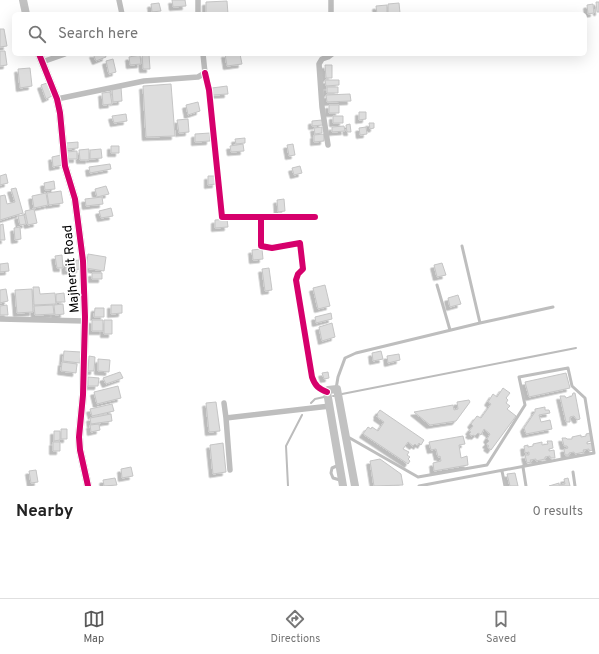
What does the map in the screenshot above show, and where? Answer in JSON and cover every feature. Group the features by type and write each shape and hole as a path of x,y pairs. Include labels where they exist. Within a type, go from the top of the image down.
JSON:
{"street":[{"path":"23,0 26,12"},
{"path":"119,0 122,12"},
{"path":"198,0 198,12"},
{"path":"331,0 331,12"},
{"name":"Majherait Road","path":"40,56 57,99 60,113 65,166 75,199 83,261 85,321 83,395 79,437 80,450 88,486"},
{"path":"42,62 59,56"},
{"path":"203,56 222,217 315,217"},
{"path":"328,56 322,59 319,64 322,107 328,144"},
{"path":"57,99 144,81 198,77 205,73"},
{"path":"0,319 85,321"},
{"path":"343,483 327,391 336,389 355,486"},
{"path":"224,403 230,470"},
{"path":"226,418 330,406"},
{"path":"340,467 352,468"}],"lane":[{"path":"462,246 480,323"},
{"path":"437,284 450,330"},
{"path":"336,389 338,377 347,356 450,330 553,307"},
{"path":"346,436 418,477 487,465 525,405 519,377 568,368 572,386 585,398 594,453 419,486"},
{"path":"523,467 526,486"},
{"path":"502,471 505,486"},
{"path":"573,472 575,486"}],"building":[{"path":"172,0 185,0 186,6 173,7"},
{"path":"227,1 228,12 206,12 206,2"},
{"path":"596,2 599,2 599,12 597,12"},
{"path":"159,3 161,11 152,12 151,4"},
{"path":"399,3 400,12 388,12 388,4"},
{"path":"593,4 594,13 588,14 587,5"},
{"path":"387,5 387,12 377,12 376,6"},
{"path":"0,29 4,29 7,46 0,47"},
{"path":"0,51 5,51 7,65 0,66"},
{"path":"94,56 106,56 106,57 96,61"},
{"path":"140,56 141,64 130,65 129,57"},
{"path":"142,56 149,56 150,69 143,69"},
{"path":"225,56 240,56 242,64 227,66"},
{"path":"113,59 116,72 109,74 106,61"},
{"path":"325,65 332,65 332,78 326,78"},
{"path":"30,68 32,86 20,88 18,69"},
{"path":"325,80 339,80 339,85 326,86"},
{"path":"47,83 52,96 46,99 41,85"},
{"path":"171,84 175,136 146,137 143,86"},
{"path":"227,86 228,94 213,95 212,88"},
{"path":"121,87 122,101 113,102 112,88"},
{"path":"327,87 338,87 338,93 327,93"},
{"path":"110,92 112,104 103,105 102,93"},
{"path":"350,94 351,101 327,102 326,95"},
{"path":"198,102 200,111 188,115 186,105"},
{"path":"329,105 339,105 339,113 329,113"},
{"path":"359,112 366,112 366,119 359,120"},
{"path":"126,114 127,121 114,123 112,116"},
{"path":"333,116 343,116 343,123 333,123"},
{"path":"188,119 189,132 179,133 177,120"},
{"path":"322,120 323,125 312,126 312,121"},
{"path":"369,123 374,123 374,128 370,129"},
{"path":"350,124 351,132 347,132 346,125"},
{"path":"344,126 345,131 332,132 332,127"},
{"path":"322,127 322,133 315,134 314,128"},
{"path":"366,127 367,134 360,135 359,128"},
{"path":"210,133 210,141 195,142 195,134"},
{"path":"324,134 324,141 314,142 314,135"},
{"path":"245,138 245,143 236,144 235,139"},
{"path":"78,142 78,148 67,149 66,143"},
{"path":"243,144 244,151 231,152 230,146"},
{"path":"293,144 295,155 289,156 287,145"},
{"path":"111,146 119,146 119,153 111,153"},
{"path":"89,149 89,160 80,160 79,150"},
{"path":"101,149 102,158 90,159 90,150"},
{"path":"77,151 77,159 68,159 67,152"},
{"path":"61,155 63,165 53,167 52,157"},
{"path":"110,164 111,169 90,173 89,167"},
{"path":"300,166 302,173 294,175 292,168"},
{"path":"6,174 8,183 0,185 0,176"},
{"path":"208,176 215,176 216,184 208,185"},
{"path":"54,181 55,189 45,190 44,183"},
{"path":"106,186 109,194 97,197 95,189"},
{"path":"16,188 23,213 0,220 0,196 5,195 7,204 15,202 11,189"},
{"path":"61,191 63,203 49,205 47,193"},
{"path":"46,193 48,205 34,208 32,196"},
{"path":"102,197 103,204 86,206 85,199"},
{"path":"284,199 285,211 278,212 277,200"},
{"path":"111,208 113,216 101,218 99,211"},
{"path":"34,209 37,223 28,225 25,211"},
{"path":"24,215 26,224 20,225 18,216"},
{"path":"227,219 228,227 215,228 215,220"},
{"path":"3,224 5,240 0,240 0,225"},
{"path":"20,227 21,239 15,240 14,228"},
{"path":"262,249 263,259 253,260 252,250"},
{"path":"88,254 106,257 104,271 86,268"},
{"path":"62,255 63,268 57,268 55,256"},
{"path":"79,260 80,269 66,271 65,262"},
{"path":"8,263 9,271 0,272 0,264"},
{"path":"442,263 446,275 437,277 434,265"},
{"path":"269,268 272,290 265,291 262,269"},
{"path":"92,273 102,273 102,279 92,279"},
{"path":"325,285 330,306 318,309 313,288"},
{"path":"33,287 39,287 40,294 55,293 56,304 34,305"},
{"path":"6,289 8,301 0,303 0,290"},
{"path":"32,289 33,312 17,313 15,290"},
{"path":"64,293 65,302 56,302 56,294"},
{"path":"458,295 461,304 450,307 448,298"},
{"path":"63,304 64,314 55,315 54,305"},
{"path":"7,305 8,315 0,315 0,306"},
{"path":"53,305 54,314 35,315 34,306"},
{"path":"111,305 122,305 122,313 111,314"},
{"path":"95,308 104,308 104,317 94,317"},
{"path":"331,313 332,319 316,323 315,317"},
{"path":"92,320 103,320 103,331 92,331"},
{"path":"104,320 112,320 112,334 104,334"},
{"path":"332,323 335,337 322,341 319,327"},
{"path":"64,351 81,352 80,363 63,361"},
{"path":"381,351 383,359 373,361 372,353"},
{"path":"399,354 400,360 388,363 387,356"},
{"path":"89,356 95,357 94,371 88,371"},
{"path":"98,359 110,360 109,372 98,371"},
{"path":"62,362 77,364 76,373 61,371"},
{"path":"120,372 123,378 106,384 103,378"},
{"path":"328,372 329,378 324,379 322,373"},
{"path":"566,373 570,388 529,397 525,382"},
{"path":"88,377 99,378 98,386 88,386"},
{"path":"118,386 121,398 97,404 94,392"},
{"path":"503,388 510,393 506,398 508,400 506,403 510,406 507,409 516,416 491,450 486,444 489,441 487,439 490,434 484,429 481,435 478,433 475,436 472,436 469,434 471,432 469,431 473,426 471,424 477,416 481,418 491,404 488,402 493,394 497,397"},
{"path":"573,393 575,393 580,419 577,420 574,416 570,417 570,422 566,422 560,396 565,396 566,398 572,396"},
{"path":"469,400 470,402 456,421 430,425 414,412 453,405 454,410 458,409 457,402"},
{"path":"216,402 220,431 209,432 206,403"},
{"path":"112,404 114,411 92,416 90,409"},
{"path":"545,407 545,410 549,410 550,413 539,415 541,422 550,420 552,429 526,434 524,428 535,412 535,409"},
{"path":"380,410 424,440 421,445 419,443 417,446 415,444 413,446 408,442 403,449 409,452 407,455 410,457 408,459 410,461 408,464 363,434 368,427 371,429 372,427 378,431 384,422 377,417"},
{"path":"111,414 112,421 91,424 90,418"},
{"path":"99,424 100,430 91,432 90,425"},
{"path":"61,429 67,429 67,439 61,439"},
{"path":"54,431 60,431 60,440 54,441"},
{"path":"590,433 591,441 587,442 587,444 592,443 593,450 583,450 584,452 575,454 574,452 569,453 569,455 565,455 564,449 568,448 567,446 564,446 562,438 572,439 572,437 581,435 581,437 586,436 586,434"},
{"path":"463,436 465,444 459,445 461,458 467,456 468,465 434,471 433,463 441,461 440,456 438,457 436,449 431,450 429,442"},
{"path":"547,441 552,441 553,448 549,449 549,451 554,450 555,458 550,458 550,456 536,461 536,459 530,460 531,462 527,463 525,455 529,455 529,452 525,453 524,446 533,446 533,444 542,442 542,445 548,444"},
{"path":"53,442 60,442 60,451 53,451"},
{"path":"223,443 226,472 213,474 210,445"},
{"path":"380,459 401,474 403,485 374,486 370,461"},
{"path":"131,467 133,476 122,478 121,469"},
{"path":"36,470 38,482 31,483 29,471"},
{"path":"515,473 518,486 510,486 507,474"},
{"path":"115,478 117,485 104,486 103,480"},
{"path":"568,478 570,486 549,486 559,483 559,485 565,484 564,479"}],"waterway":[{"path":"342,394 576,348"},
{"path":"311,403 315,399 324,397"},
{"path":"288,486 286,446 302,415"}],"cycle path":[{"path":"40,56 57,99 60,113 65,166 75,199 83,261 85,317 83,395 79,437 80,450 88,486"},
{"path":"205,73 209,90 222,217 315,217"},
{"path":"261,217 261,246 272,248 300,243 303,269 298,274 296,280 312,377 314,383 322,390 327,392"}]}
